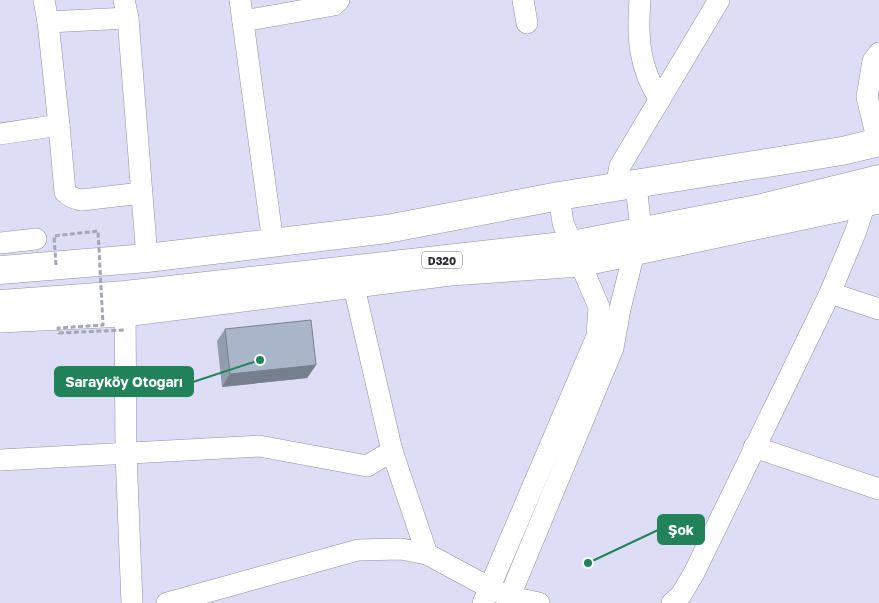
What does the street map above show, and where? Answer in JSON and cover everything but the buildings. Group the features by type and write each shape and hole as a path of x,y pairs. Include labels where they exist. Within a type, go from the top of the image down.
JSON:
{"highway":[{"path":"0,270 147,258 387,229 559,196 842,150 878,142"},
{"name":"D320","path":"0,304 124,314 577,255 636,244 762,208 879,179"}],"street":[{"path":"44,0 48,22 65,192 76,199 82,200 141,193"},
{"path":"273,243 242,10 334,5 339,0"},
{"path":"523,0 528,23"},
{"path":"640,0 641,59 648,80 660,100"},
{"path":"509,600 614,348 620,309 640,221 620,166 719,0"},
{"path":"48,22 126,9 147,258"},
{"path":"878,142 874,108 867,97 873,61 879,53"},
{"path":"0,134 59,125"},
{"path":"487,595 597,336 599,308 564,223 559,196"},
{"path":"636,244 872,204"},
{"path":"672,603 681,595 694,573 830,292 856,231 872,204"},
{"path":"0,242 36,239"},
{"path":"0,322 124,314 451,275 577,255"},
{"path":"354,287 392,451 427,554"},
{"path":"830,292 879,309"},
{"path":"124,314 126,454 132,603"},
{"path":"0,460 259,446 367,466 392,451"},
{"path":"754,448 879,489"},
{"path":"167,603 358,550 401,548 427,554 487,595 509,600 539,603"}],"path":[{"path":"56,265 54,236 98,231 103,325 58,328 58,332 124,314"}],"place":[{"name":"Sarayköy Otogarı","path":"260,360"},
{"name":"Şok","path":"588,563"}]}
